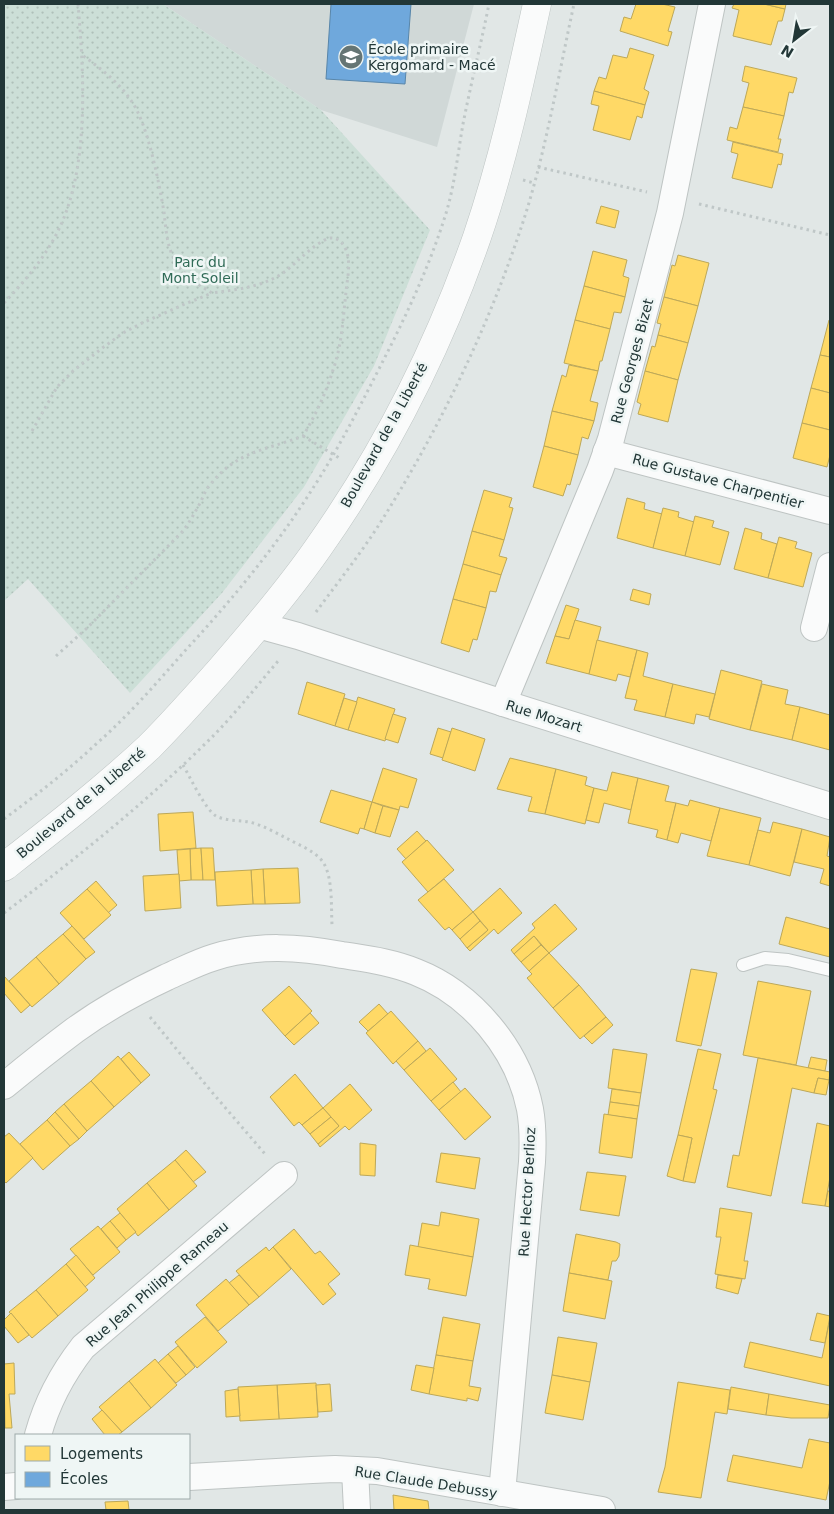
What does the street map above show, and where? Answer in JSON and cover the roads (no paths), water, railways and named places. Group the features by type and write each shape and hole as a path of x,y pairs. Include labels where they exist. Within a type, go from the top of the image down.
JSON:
{"main road":[{"name":"Boulevard de la Liberté","path":"4,866 77,810 148,747 196,697 258,625 317,549 342,513 384,442 413,386 462,277 487,205 509,126 537,4"}],"street":[{"name":"Rue Georges Bizet","path":"503,703 600,470 617,417 674,198 712,4"},
{"name":"Rue Gustave Charpentier","path":"606,452 830,511"},
{"path":"814,628 830,566"},
{"name":"Rue Mozart","path":"258,625 298,636 830,806"},
{"name":"Rue Hector Berlioz","path":"4,1086 76,1029 140,990 196,963 250,949 284,948 333,953 388,963 429,978 469,1005 493,1030 507,1052 524,1087 532,1122 532,1162 502,1493"},
{"name":"Rue Jean Philippe Rameau","path":"38,1434 55,1389 83,1348 284,1175"},
{"name":"Rue Claude Debussy","path":"190,1477 312,1470 377,1471 602,1510"},
{"path":"355,1470 357,1510"}],"lane":[{"path":"743,965 765,958 788,960 830,970"}],"place":[{"name":"École primaire Kergomard - Macé","path":"351,57"}],"park label":[{"name":"Parc du Mont Soleil","path":"200,270"}]}
